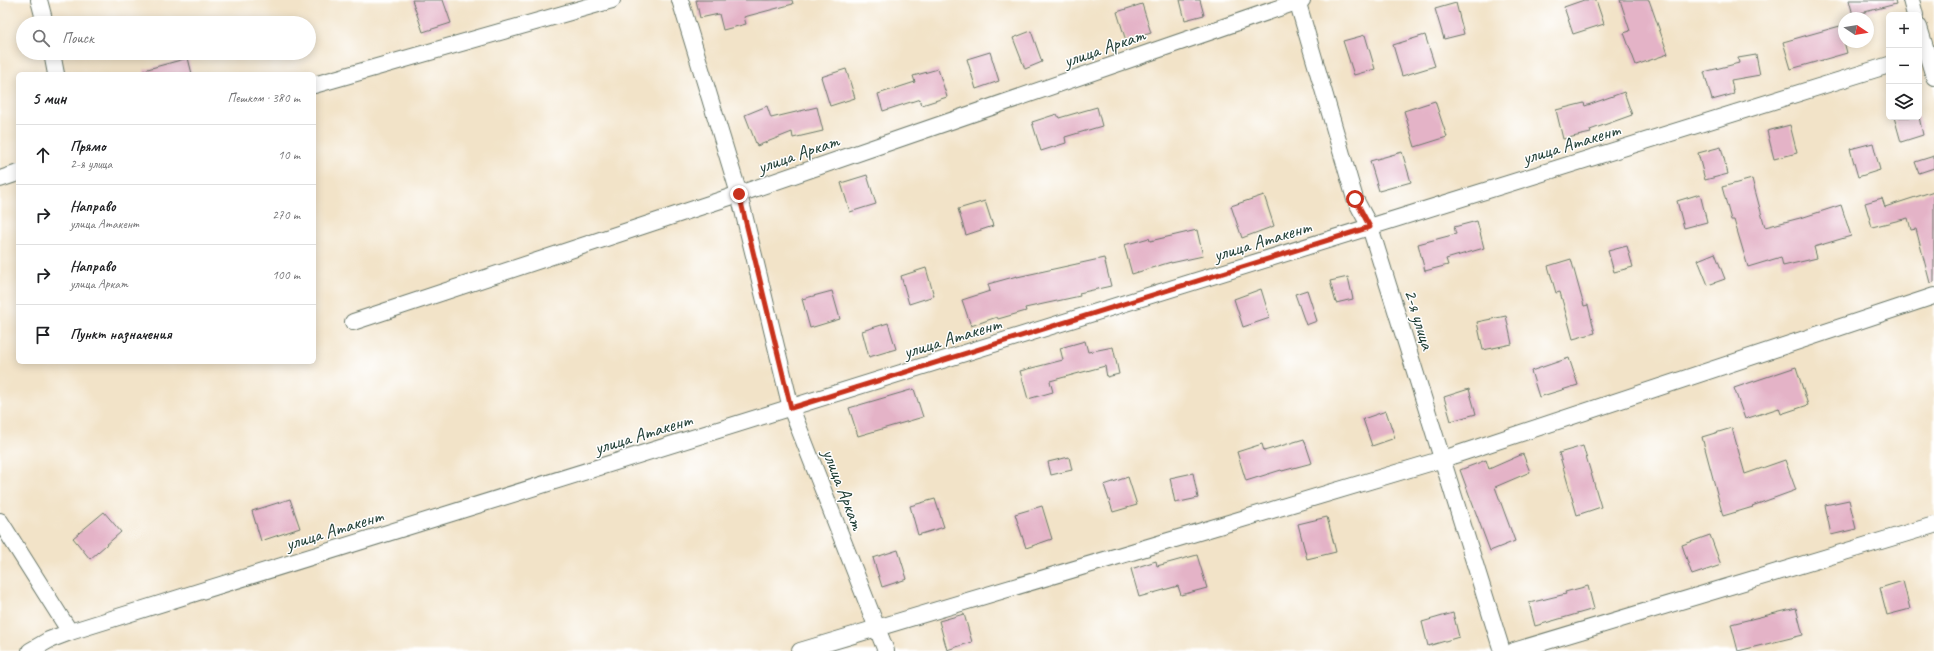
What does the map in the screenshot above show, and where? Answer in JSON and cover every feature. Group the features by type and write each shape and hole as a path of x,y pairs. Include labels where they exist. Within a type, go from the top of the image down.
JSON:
{"street":[{"path":"39,0 43,16"},
{"path":"316,84 612,0"},
{"path":"353,322 739,194 680,0"},
{"name":"улица Аркат","path":"886,651 791,408 739,194 1298,0"},
{"name":"2-я улица","path":"1298,0 1355,199 1370,227 1502,651"},
{"path":"1911,0 1915,12"},
{"path":"1922,37 1934,77"},
{"path":"53,60 56,72"},
{"name":"улица Атакент","path":"30,651 49,640 70,632 1886,66"},
{"path":"0,179 16,174"},
{"path":"800,651 876,627 1443,459 1934,296"},
{"path":"0,521 70,632"},
{"path":"1514,651 1934,525"}],"building":[{"path":"412,0 443,0 451,23 423,32"},
{"path":"696,0 792,0 793,4 744,17 746,24 723,30 719,14 700,18"},
{"path":"1180,0 1200,0 1204,15 1185,20"},
{"path":"1584,0 1596,0 1604,24 1573,34 1564,7"},
{"path":"1620,0 1649,0 1668,54 1636,65 1624,33 1630,31"},
{"path":"1849,0 1895,0 1896,4 1865,12 1852,12"},
{"path":"1456,3 1464,34 1444,39 1435,9"},
{"path":"1142,4 1151,33 1126,41 1117,12"},
{"path":"1838,27 1838,48 1846,48 1847,53 1791,69 1783,42"},
{"path":"1031,31 1042,62 1025,69 1013,38"},
{"path":"1365,35 1375,69 1354,75 1343,41"},
{"path":"1425,35 1435,66 1402,76 1393,45"},
{"path":"990,52 999,81 976,89 967,59"},
{"path":"1756,55 1760,75 1731,80 1734,94 1712,100 1704,72 1739,63 1738,58"},
{"path":"181,60 188,60 192,72 144,72 144,70"},
{"path":"846,69 855,98 830,106 821,77"},
{"path":"938,69 947,97 922,105 920,99 883,111 878,94 915,82 913,76"},
{"path":"1624,92 1632,115 1590,130 1591,133 1563,139 1556,110 1584,103 1585,106"},
{"path":"1435,101 1447,137 1415,147 1404,111"},
{"path":"767,106 771,118 817,107 823,131 793,138 792,132 757,146 745,115"},
{"path":"1097,107 1102,126 1065,137 1066,143 1041,151 1032,122 1057,114 1059,118"},
{"path":"1895,120 1920,120 1923,135 1901,142"},
{"path":"1790,125 1797,153 1774,159 1767,131"},
{"path":"1873,143 1880,170 1858,177 1850,149"},
{"path":"1721,147 1728,174 1705,180 1698,153"},
{"path":"1402,152 1411,182 1379,191 1370,161"},
{"path":"1934,156 1934,168 1919,173 1915,162"},
{"path":"867,175 876,204 850,212 841,183"},
{"path":"1752,179 1765,227 1804,217 1841,205 1851,236 1814,247 1817,258 1783,266 1781,257 1748,267 1734,220 1731,220 1722,187"},
{"path":"1934,191 1934,282 1930,283 1916,229 1911,230 1908,218 1872,227 1865,203 1882,198 1885,207"},
{"path":"1700,194 1707,222 1684,228 1677,201"},
{"path":"1264,195 1274,226 1242,238 1231,206"},
{"path":"985,201 993,226 966,235 958,209"},
{"path":"1477,221 1484,248 1446,259 1448,265 1425,271 1418,244 1456,234 1454,227"},
{"path":"1197,230 1203,256 1171,262 1132,274 1124,245 1149,238 1150,241"},
{"path":"1627,246 1633,267 1614,272 1608,251"},
{"path":"1715,253 1725,279 1708,285 1698,260"},
{"path":"1104,258 1111,286 1079,293 1080,296 1025,308 1026,311 998,319 997,317 971,326 962,300 990,291 988,284 1017,276"},
{"path":"1571,259 1584,306 1588,305 1595,333 1573,339 1560,292 1556,293 1548,266"},
{"path":"926,268 934,296 909,304 901,276"},
{"path":"1348,277 1353,299 1336,303 1330,281"},
{"path":"1261,289 1270,318 1243,327 1234,299"},
{"path":"1307,290 1317,321 1306,325 1295,294"},
{"path":"832,291 840,319 810,328 802,299"},
{"path":"1506,316 1512,344 1483,350 1477,322"},
{"path":"888,323 896,349 869,357 862,331"},
{"path":"1085,341 1088,352 1113,347 1119,374 1107,377 1105,366 1050,381 1053,392 1028,399 1020,371 1063,360 1060,348"},
{"path":"1569,358 1578,385 1539,397 1531,371"},
{"path":"1796,367 1808,405 1781,414 1779,408 1745,419 1734,388"},
{"path":"914,389 923,417 858,436 849,408"},
{"path":"1469,389 1476,414 1451,421 1444,397"},
{"path":"1386,411 1395,438 1372,446 1363,419"},
{"path":"1732,428 1745,474 1785,460 1796,490 1752,506 1753,507 1723,516 1702,437"},
{"path":"1304,439 1312,463 1281,470 1246,481 1237,452 1262,444 1264,451"},
{"path":"1583,446 1601,507 1577,515 1559,453"},
{"path":"1523,454 1530,472 1495,487 1515,541 1490,551 1460,470 1486,460 1489,469"},
{"path":"1069,457 1072,470 1051,475 1048,462"},
{"path":"1193,473 1198,498 1175,503 1170,478"},
{"path":"1128,477 1137,505 1113,512 1104,485"},
{"path":"290,499 300,528 261,541 252,511"},
{"path":"935,499 944,527 918,535 910,506"},
{"path":"1849,500 1856,529 1831,535 1825,505"},
{"path":"1042,506 1052,539 1026,548 1015,514"},
{"path":"104,512 121,532 90,559 73,538"},
{"path":"1327,517 1336,552 1307,559 1298,524"},
{"path":"1710,535 1721,565 1692,575 1682,545"},
{"path":"898,550 907,579 882,587 873,558"},
{"path":"1197,555 1207,588 1181,595 1178,586 1139,597 1131,569 1156,561 1157,566"},
{"path":"1903,581 1910,609 1887,615 1880,588"},
{"path":"1588,586 1594,609 1535,626 1529,603 1566,594 1565,592"},
{"path":"1796,608 1803,635 1738,651 1731,624"},
{"path":"1453,613 1459,637 1428,646 1422,622"},
{"path":"964,614 972,642 947,650 939,621"}],"route":[{"path":"739,194 791,408 1370,227 1355,199"}]}
